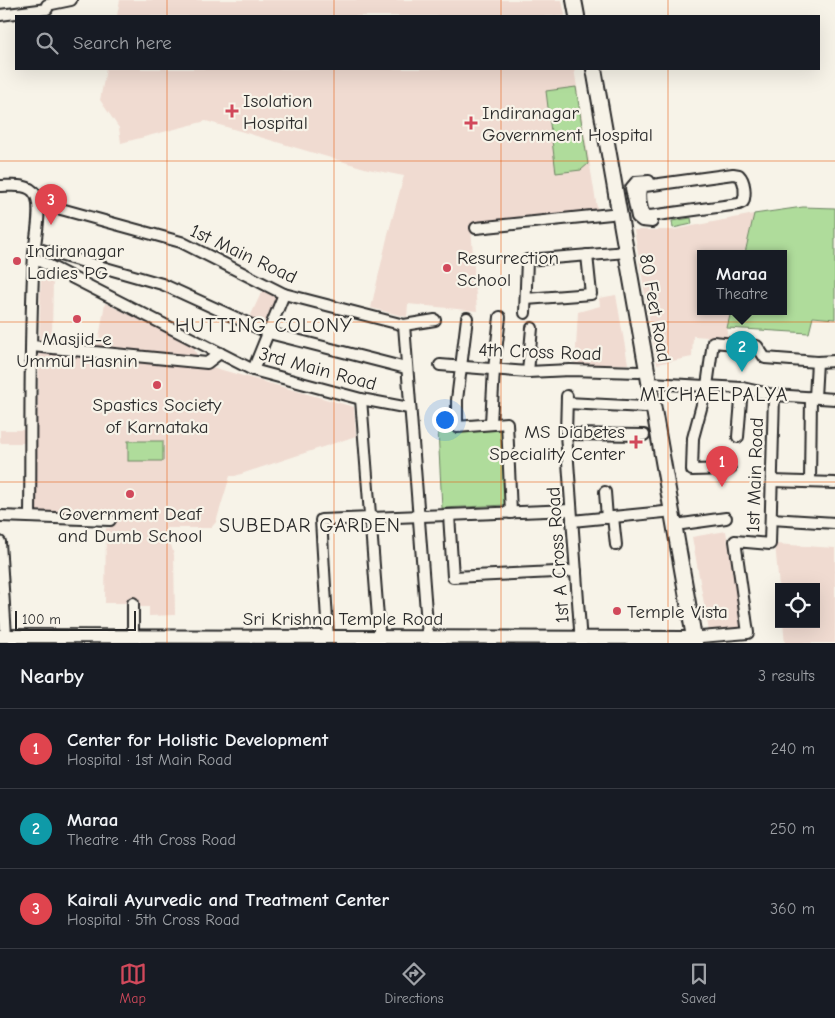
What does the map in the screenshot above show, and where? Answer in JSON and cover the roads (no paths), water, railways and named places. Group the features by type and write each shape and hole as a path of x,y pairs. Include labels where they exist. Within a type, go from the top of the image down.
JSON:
{"main road":[{"path":"574,0 577,15"},
{"path":"584,0 586,15"},
{"name":"80 Feet Road","path":"586,70 616,209"},
{"name":"80 Feet Road","path":"594,70 639,372 664,512 691,640"},
{"name":"80 Feet Road","path":"622,252 650,383 675,525 691,640"}],"street":[{"path":"0,15 47,8 71,0"},
{"path":"653,180 634,184 631,188 637,203 644,215 650,216 739,204 743,202 745,197 742,179 739,175 733,174 645,186 641,188 637,203 637,217 640,221 655,222"},
{"path":"0,186 31,188 36,194 39,203 34,253 30,517"},
{"name":"1st Main Road","path":"39,203 181,242 284,294 404,325 435,320"},
{"path":"476,228 616,209 637,203"},
{"path":"524,313 527,260 622,252"},
{"path":"34,253 162,284 269,333 406,368"},
{"name":"3rd Main Road","path":"34,253 253,370 361,399 409,408"},
{"path":"526,299 591,294 588,255"},
{"path":"253,370 284,294"},
{"path":"491,423 500,317"},
{"path":"467,318 460,366 457,427 507,423 511,513"},
{"path":"404,325 428,637"},
{"path":"528,372 532,328"},
{"path":"730,469 692,470 693,438 707,386 712,342 758,346 765,358 817,362 835,361"},
{"path":"32,346 207,363 220,353"},
{"path":"810,482 813,397 817,362"},
{"name":"4th Cross Road","path":"440,365 528,372 570,370 639,372"},
{"path":"650,383 742,388 774,395 835,398"},
{"path":"738,437 742,388"},
{"name":"1st Main Road","path":"691,640 748,634 735,540 770,544 774,395"},
{"path":"361,399 380,640"},
{"name":"1st A Cross Road","path":"581,640 566,434 567,400 645,407"},
{"path":"566,434 644,435"},
{"path":"772,481 835,483"},
{"path":"605,492 616,545"},
{"path":"328,637 320,520 511,513 610,517 664,512"},
{"path":"449,515 453,577 576,571"},
{"path":"0,516 110,520"},
{"path":"675,525 726,518"},
{"path":"771,520 835,523"},
{"path":"0,542 3,636"},
{"path":"133,602 133,636"},
{"name":"Sri Krishna Temple Road","path":"3,636 133,636 193,640 328,637 380,640 428,637 691,640"}],"place":[{"name":"Isolation Hospital","path":"232,111"},
{"name":"Indiranagar Government Hospital","path":"471,123"},
{"name":"Kairali Ayurvedic and Treatment Center","path":"51,225"},
{"name":"Indiranagar Ladies PG","path":"17,261"},
{"name":"Resurrection School","path":"447,268"},
{"name":"Masjid-e Ummul Hasnin","path":"77,319"},
{"name":"Maraa","path":"742,372"},
{"name":"Spastics Society of Karnataka","path":"157,385"},
{"name":"MS Diabetes Speciality Center","path":"636,442"},
{"name":"Center for Holistic Development","path":"722,487"},
{"name":"Government Deaf and Dumb School","path":"130,494"},
{"name":"Temple Vista","path":"617,611"}],"district":[{"name":"HUTTING COLONY","path":"264,325"},
{"name":"MICHAELPALYA","path":"714,394"},
{"name":"SUBEDAR GARDEN","path":"310,525"}]}
